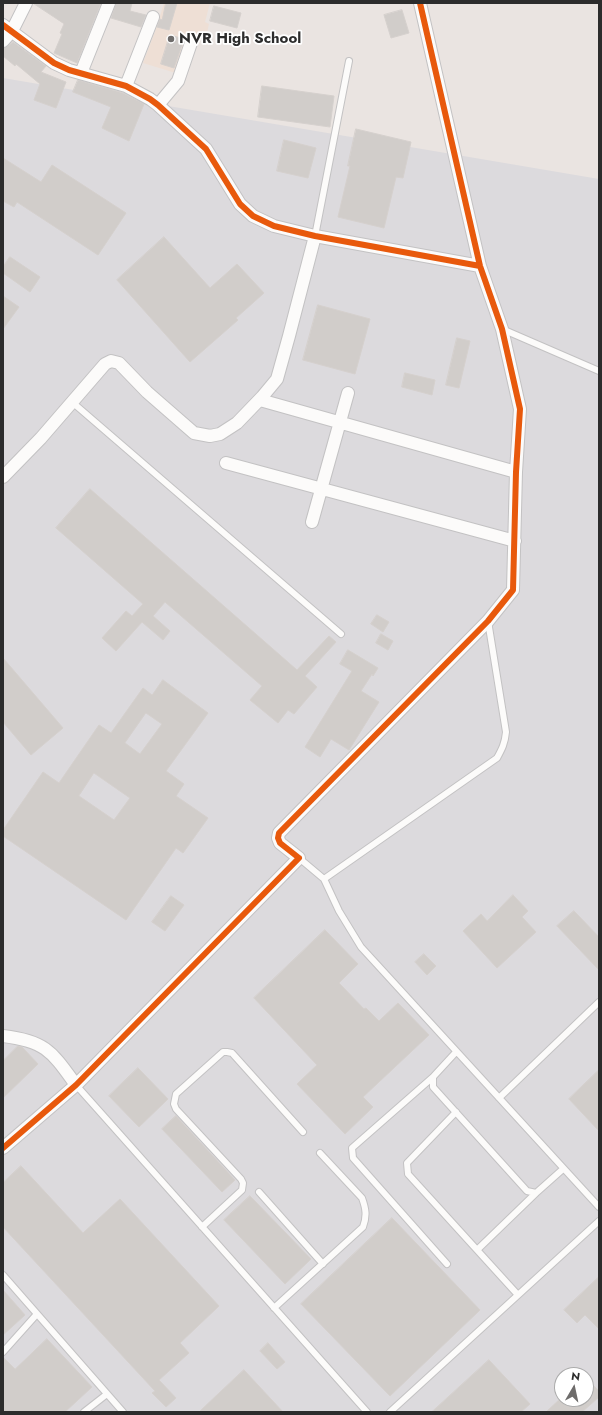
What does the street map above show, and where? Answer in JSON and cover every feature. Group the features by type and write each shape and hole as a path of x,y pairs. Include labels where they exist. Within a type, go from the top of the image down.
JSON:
{"street":[{"path":"3,41 7,28 26,3"},
{"path":"81,73 109,3"},
{"path":"3,1148 76,1085 299,858 280,843 278,838 279,833 488,621 513,590 516,472 520,409 502,329 480,266 420,3"},
{"path":"126,86 153,17"},
{"path":"7,28 54,63 81,73 126,86 158,105 206,149 240,204 253,216 274,226 315,236 480,266"},
{"path":"158,105 178,81 192,40"},
{"path":"3,477 41,438 105,364 111,361 119,362 147,392 194,433 210,436 220,434 237,423 260,400 277,379 315,236"},
{"path":"312,522 348,393"},
{"path":"260,400 516,472"},
{"path":"226,463 515,541"},
{"path":"3,1036 39,1044 55,1056 76,1085"}],"lane":[{"path":"315,236 349,61"},
{"path":"502,329 599,371"},
{"path":"72,402 341,634"},
{"path":"324,879 497,758 503,749 506,732 488,621"},
{"path":"299,858 324,879 339,911 361,947 599,1207"},
{"path":"499,1098 599,1002"},
{"path":"202,1227 242,1190 243,1183 241,1179 176,1109 174,1104 176,1094 223,1052 232,1053 303,1132"},
{"path":"448,1264 353,1158 352,1148 433,1077 456,1052"},
{"path":"433,1077 434,1087 456,1112 527,1191 536,1193"},
{"path":"76,1085 367,1412"},
{"path":"456,1112 406,1162 408,1174 518,1295"},
{"path":"274,1308 363,1227 366,1218 365,1206 362,1198 320,1153"},
{"path":"477,1250 563,1168"},
{"path":"259,1192 323,1264"},
{"path":"390,1412 599,1221"},
{"path":"3,1275 123,1412"},
{"path":"3,1352 37,1314"},
{"path":"84,1412 107,1394"}],"shaded area":[{"name":"NVR High School","path":"164,3 210,3 205,22 209,24 205,41 191,37 179,74 143,63"},
{"path":"3,78 599,179 599,1412 3,1412"}],"building":[{"path":"33,3 101,3 77,63 54,53 62,34 60,33 64,24"},
{"path":"116,3 132,3 130,11 146,15 141,27 111,18"},
{"path":"166,3 177,3 169,30 157,27 160,19 162,20"},
{"path":"214,6 241,13 237,28 210,21"},
{"path":"402,10 409,33 391,38 384,15"},
{"path":"170,35 184,39 174,68 161,64"},
{"path":"13,42 46,66 41,72 66,82 56,108 34,100 40,84 16,64 15,66 3,56 3,48"},
{"path":"78,80 123,93 144,104 129,141 102,128 111,107 73,92"},
{"path":"262,86 334,96 330,127 258,117"},
{"path":"356,129 411,142 403,178 396,177 384,228 338,217 350,166 348,166"},
{"path":"284,140 316,148 308,178 277,171"},
{"path":"3,158 41,182 52,165 126,213 98,255 17,202 14,207 3,201"},
{"path":"164,237 210,288 237,264 264,293 236,318 238,320 190,362 117,280"},
{"path":"10,257 40,277 30,292 3,273 3,267"},
{"path":"3,296 19,307 3,329"},
{"path":"318,305 370,319 355,374 303,360"},
{"path":"457,338 470,341 459,388 446,385"},
{"path":"405,373 435,380 432,395 402,387"},
{"path":"90,489 297,670 329,636 336,642 305,676 317,687 294,714 288,710 278,723 250,700 262,686 165,602 153,616 170,631 163,640 142,622 116,651 102,638 126,611 132,616 143,604 56,528"},
{"path":"377,615 389,622 383,632 371,624"},
{"path":"381,634 393,641 388,650 376,643"},
{"path":"348,650 378,668 373,676 372,674 361,691 379,702 349,750 331,739 320,757 305,747 352,671 340,664"},
{"path":"3,658 63,728 31,755 3,722"},
{"path":"163,680 208,713 166,771 184,784 176,796 208,818 183,853 176,848 126,920 3,836 3,830 43,772 59,783 99,725 111,733 143,688 152,695","holes":["146,713 162,724 140,754 125,743","94,773 130,798 114,820 79,796"]},
{"path":"513,895 528,911 522,917 536,932 497,968 463,931 481,914 487,921"},
{"path":"171,896 184,905 165,931 152,922"},
{"path":"574,911 599,937 599,970 557,926"},
{"path":"325,930 358,964 339,983 364,1009 366,1008 379,1021 398,1003 429,1035 363,1097 373,1107 345,1134 297,1084 317,1065 254,998"},
{"path":"424,954 436,966 427,975 415,962"},
{"path":"18,1046 22,1047 38,1064 3,1098 3,1061"},
{"path":"138,1068 168,1099 139,1127 109,1096"},
{"path":"599,1070 599,1131 569,1099"},
{"path":"176,1116 235,1180 222,1192 162,1129"},
{"path":"21,1166 83,1233 120,1199 219,1306 180,1343 189,1353 159,1380 176,1398 166,1407 152,1393 155,1391 3,1227 3,1183"},
{"path":"250,1196 311,1259 285,1284 224,1220"},
{"path":"392,1218 480,1310 390,1396 301,1304"},
{"path":"599,1277 599,1329 585,1315 577,1323 564,1310"},
{"path":"3,1290 25,1315 3,1335"},
{"path":"47,1339 92,1387 65,1412 3,1412 3,1357 15,1369"},
{"path":"268,1343 285,1362 277,1369 260,1351"},
{"path":"489,1360 530,1404 521,1412 432,1412"},
{"path":"244,1370 283,1412 199,1412 218,1394"},
{"path":"594,1386 599,1391 599,1397 594,1401"},
{"path":"554,1405 554,1407 588,1407 582,1412 546,1412"}],"cycle path":[{"path":"3,1148 76,1085 299,858 280,843 278,838 279,833 488,621 513,590 516,472 520,409 502,329 480,266 420,3"},
{"path":"3,25 54,63 69,70 126,86 158,105 206,149 240,204 253,216 274,226 315,236 480,266"}],"place":[{"name":"NVR High School","path":"171,39"}]}
